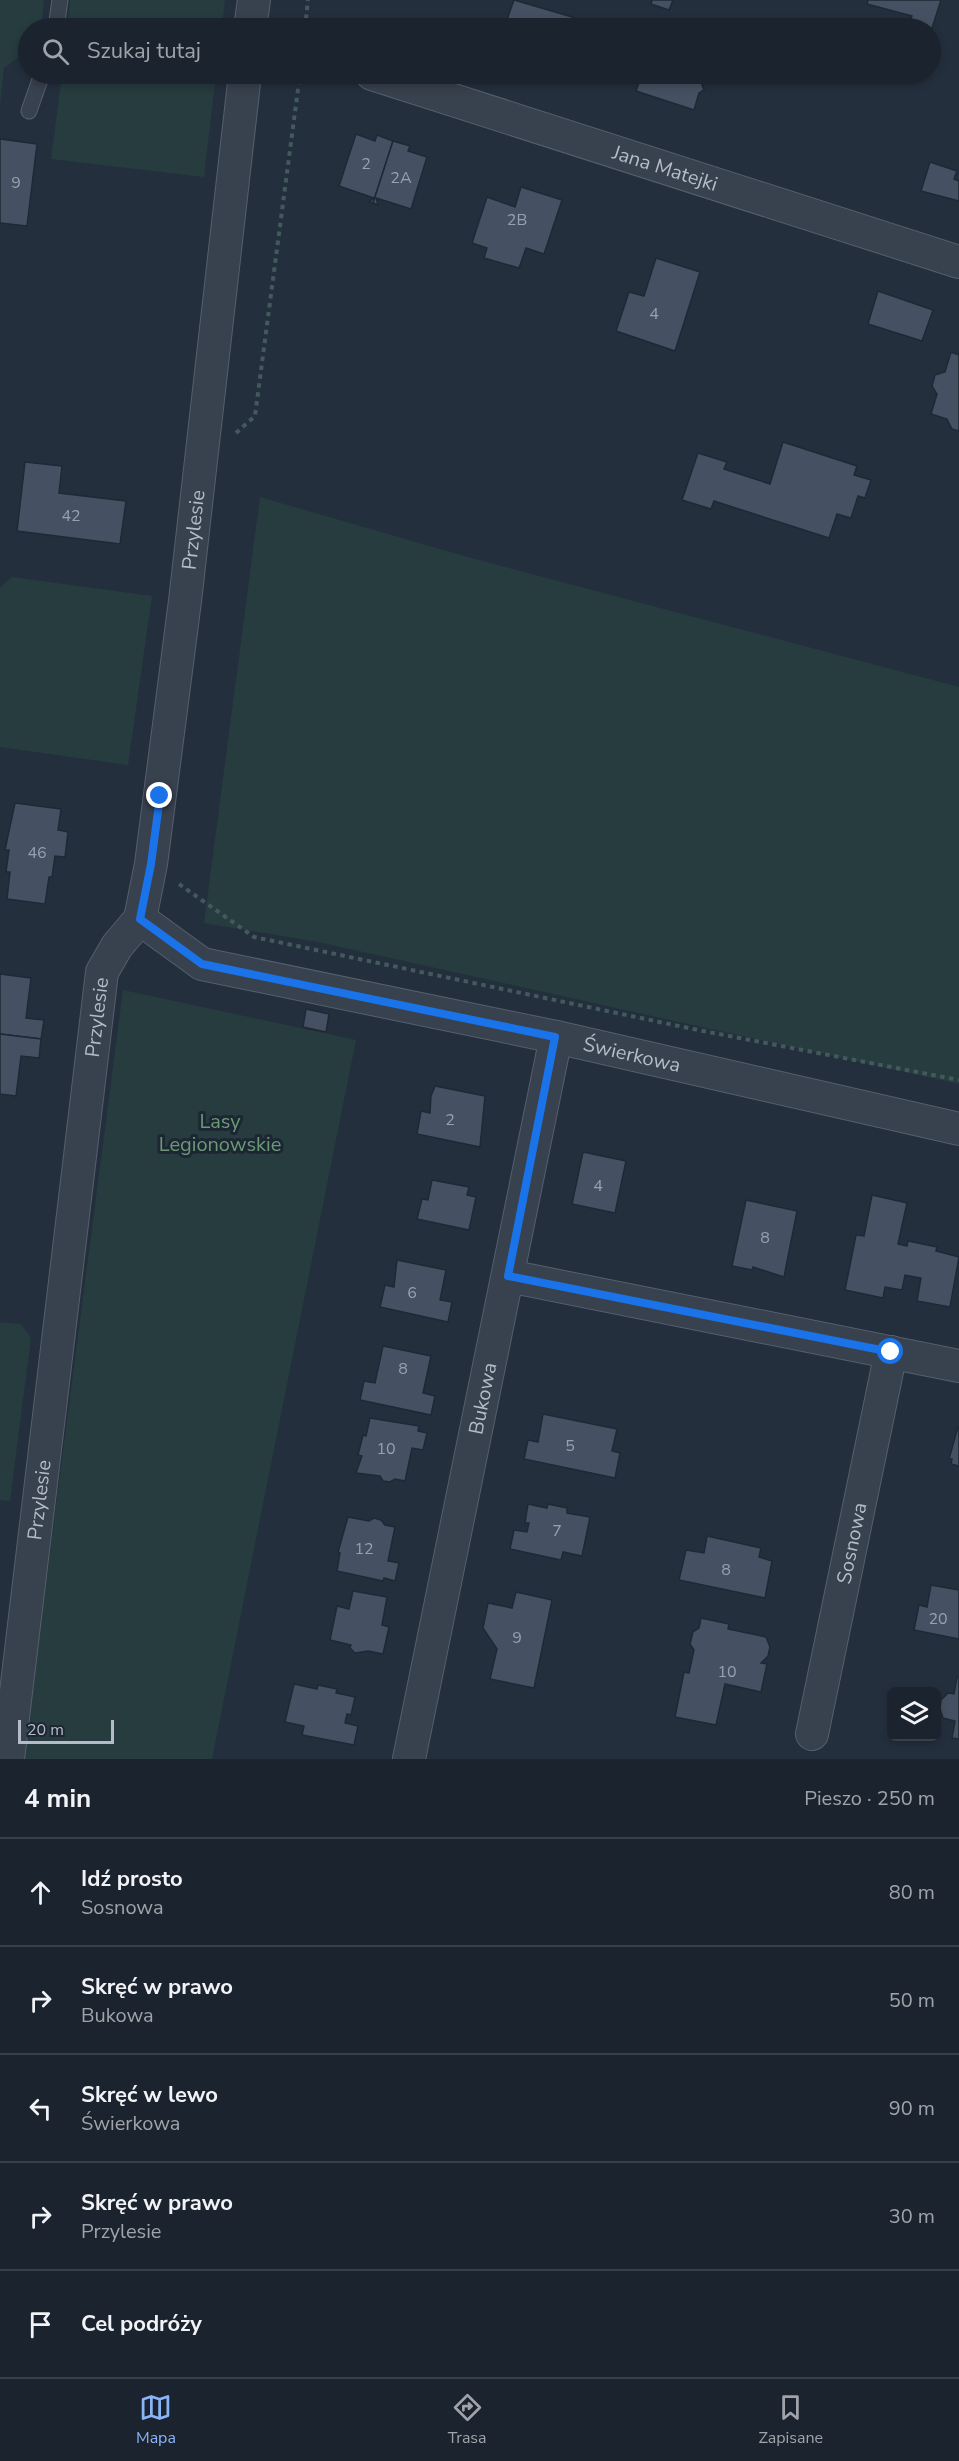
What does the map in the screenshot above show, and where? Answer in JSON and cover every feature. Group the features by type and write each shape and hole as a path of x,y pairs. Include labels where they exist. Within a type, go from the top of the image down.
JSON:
{"street":[{"path":"251,18 254,0"},
{"name":"Przylesie","path":"8,1759 102,972 117,946 140,919 151,864 185,601 244,84"},
{"name":"Jana Matejki","path":"403,84 959,262"},
{"name":"Świerkowa","path":"140,919 202,964 555,1037 959,1129"},
{"name":"Bukowa","path":"409,1759 555,1037"},
{"path":"508,1276 959,1366"},
{"name":"Sosnowa","path":"812,1734 891,1352"}],"lane":[{"path":"57,18 60,0"},
{"path":"29,111 38,84"}],"path":[{"path":"306,18 308,0"},
{"path":"151,864 254,937 698,1030 959,1080"}],"green space":[{"path":"0,0 44,0 42,18 18,18 18,58 4,68 0,106"},
{"path":"70,0 225,0 223,18 68,18"},
{"path":"61,84 215,84 204,177 51,159"},
{"path":"260,497 464,556 959,687 959,1084 318,942 204,923"},
{"path":"12,577 152,596 128,765 0,747 0,588"},
{"name":"Lasy Legionowskie","path":"123,990 356,1040 212,1759 23,1759"},
{"path":"0,1322 21,1324 31,1338 10,1501 0,1500"}],"building":[{"path":"514,0 576,18 508,18"},
{"path":"652,0 673,0 669,10 651,4"},
{"path":"868,0 941,0 935,18 911,18 912,16 867,4"},
{"path":"638,84 702,84 704,90 699,93 694,110 636,91"},
{"path":"356,134 375,141 377,135 393,141 373,203 369,202 374,198 339,186"},
{"path":"0,139 37,144 27,226 0,223"},
{"path":"393,141 410,146 408,151 427,157 411,209 376,198 378,205 373,203"},
{"path":"930,162 957,171 954,179 959,181 959,201 921,191"},
{"path":"521,187 562,200 544,254 526,248 519,268 484,258 487,248 472,243 487,197 515,207"},
{"path":"656,258 700,272 675,351 616,331 629,292 644,296"},
{"path":"878,291 933,310 922,341 868,324"},
{"path":"951,352 959,355 959,431 952,429 947,419 931,414 937,394 932,386 935,375 945,372"},
{"path":"783,442 857,466 854,475 871,480 865,498 858,496 851,518 837,514 829,538 714,501 711,509 682,500 698,453 727,462 724,469 770,484"},
{"path":"25,462 62,466 59,493 126,501 120,544 17,531"},
{"path":"15,803 61,809 58,830 68,832 65,857 55,856 45,904 7,899 10,872 6,872 9,850 5,850"},
{"path":"0,974 31,978 26,1018 44,1020 41,1039 0,1034"},
{"path":"306,1009 329,1014 326,1032 303,1027"},
{"path":"0,1034 41,1039 39,1058 21,1056 16,1096 0,1094"},
{"path":"435,1086 485,1096 480,1147 417,1134 421,1111 430,1113 431,1096"},
{"path":"583,1152 626,1161 615,1213 572,1204"},
{"path":"432,1180 469,1187 467,1195 476,1197 469,1230 417,1219 422,1199 428,1200"},
{"path":"872,1195 907,1203 898,1244 907,1246 908,1241 937,1247 936,1251 959,1257 950,1307 917,1301 921,1278 905,1275 902,1290 885,1287 883,1298 845,1290 856,1235 864,1236"},
{"path":"746,1200 797,1211 784,1277 753,1267 752,1270 732,1266"},
{"path":"397,1260 446,1270 440,1300 452,1302 448,1322 380,1307 385,1285 394,1287"},
{"path":"383,1346 431,1356 423,1393 435,1396 431,1415 360,1400 364,1381 375,1383"},
{"path":"543,1414 617,1429 612,1451 620,1453 615,1478 524,1459 528,1440 538,1442"},
{"path":"370,1418 419,1426 418,1431 427,1433 423,1450 412,1448 405,1481 395,1479 390,1482 383,1481 380,1476 356,1473 362,1456 358,1455 363,1435 366,1436"},
{"path":"958,1427 959,1466 951,1464 952,1459 949,1459"},
{"path":"528,1504 547,1508 548,1504 567,1508 567,1513 590,1517 582,1556 563,1552 561,1560 510,1549 514,1530 527,1532 529,1523 525,1523"},
{"path":"348,1517 369,1521 374,1518 381,1520 385,1525 395,1527 388,1561 399,1563 395,1581 384,1578 383,1581 337,1571 340,1553 338,1552"},
{"path":"707,1536 761,1548 759,1557 772,1561 765,1598 679,1580 686,1550 704,1553"},
{"path":"931,1585 959,1590 959,1639 914,1630 919,1605 927,1607"},
{"path":"353,1591 387,1597 382,1625 389,1627 383,1654 368,1651 355,1653 350,1648 351,1645 330,1640 337,1606 349,1609"},
{"path":"516,1592 552,1600 534,1688 490,1679 497,1649 483,1628 488,1603 512,1608"},
{"path":"701,1618 729,1624 728,1629 766,1637 770,1647 768,1656 761,1663 767,1664 761,1692 725,1684 716,1725 675,1717 684,1672 689,1673 694,1650 690,1644 693,1632 699,1628"},
{"path":"957,1677 959,1678 959,1739 952,1738 955,1721 943,1718 941,1712 941,1700 948,1693 954,1694"},
{"path":"294,1684 317,1689 318,1685 337,1689 336,1693 355,1697 351,1715 347,1714 345,1723 358,1726 354,1745 302,1735 304,1726 285,1722"}],"route":[{"path":"160,796 148,887 140,919 188,956 202,964 555,1037 508,1276 891,1352"}]}
